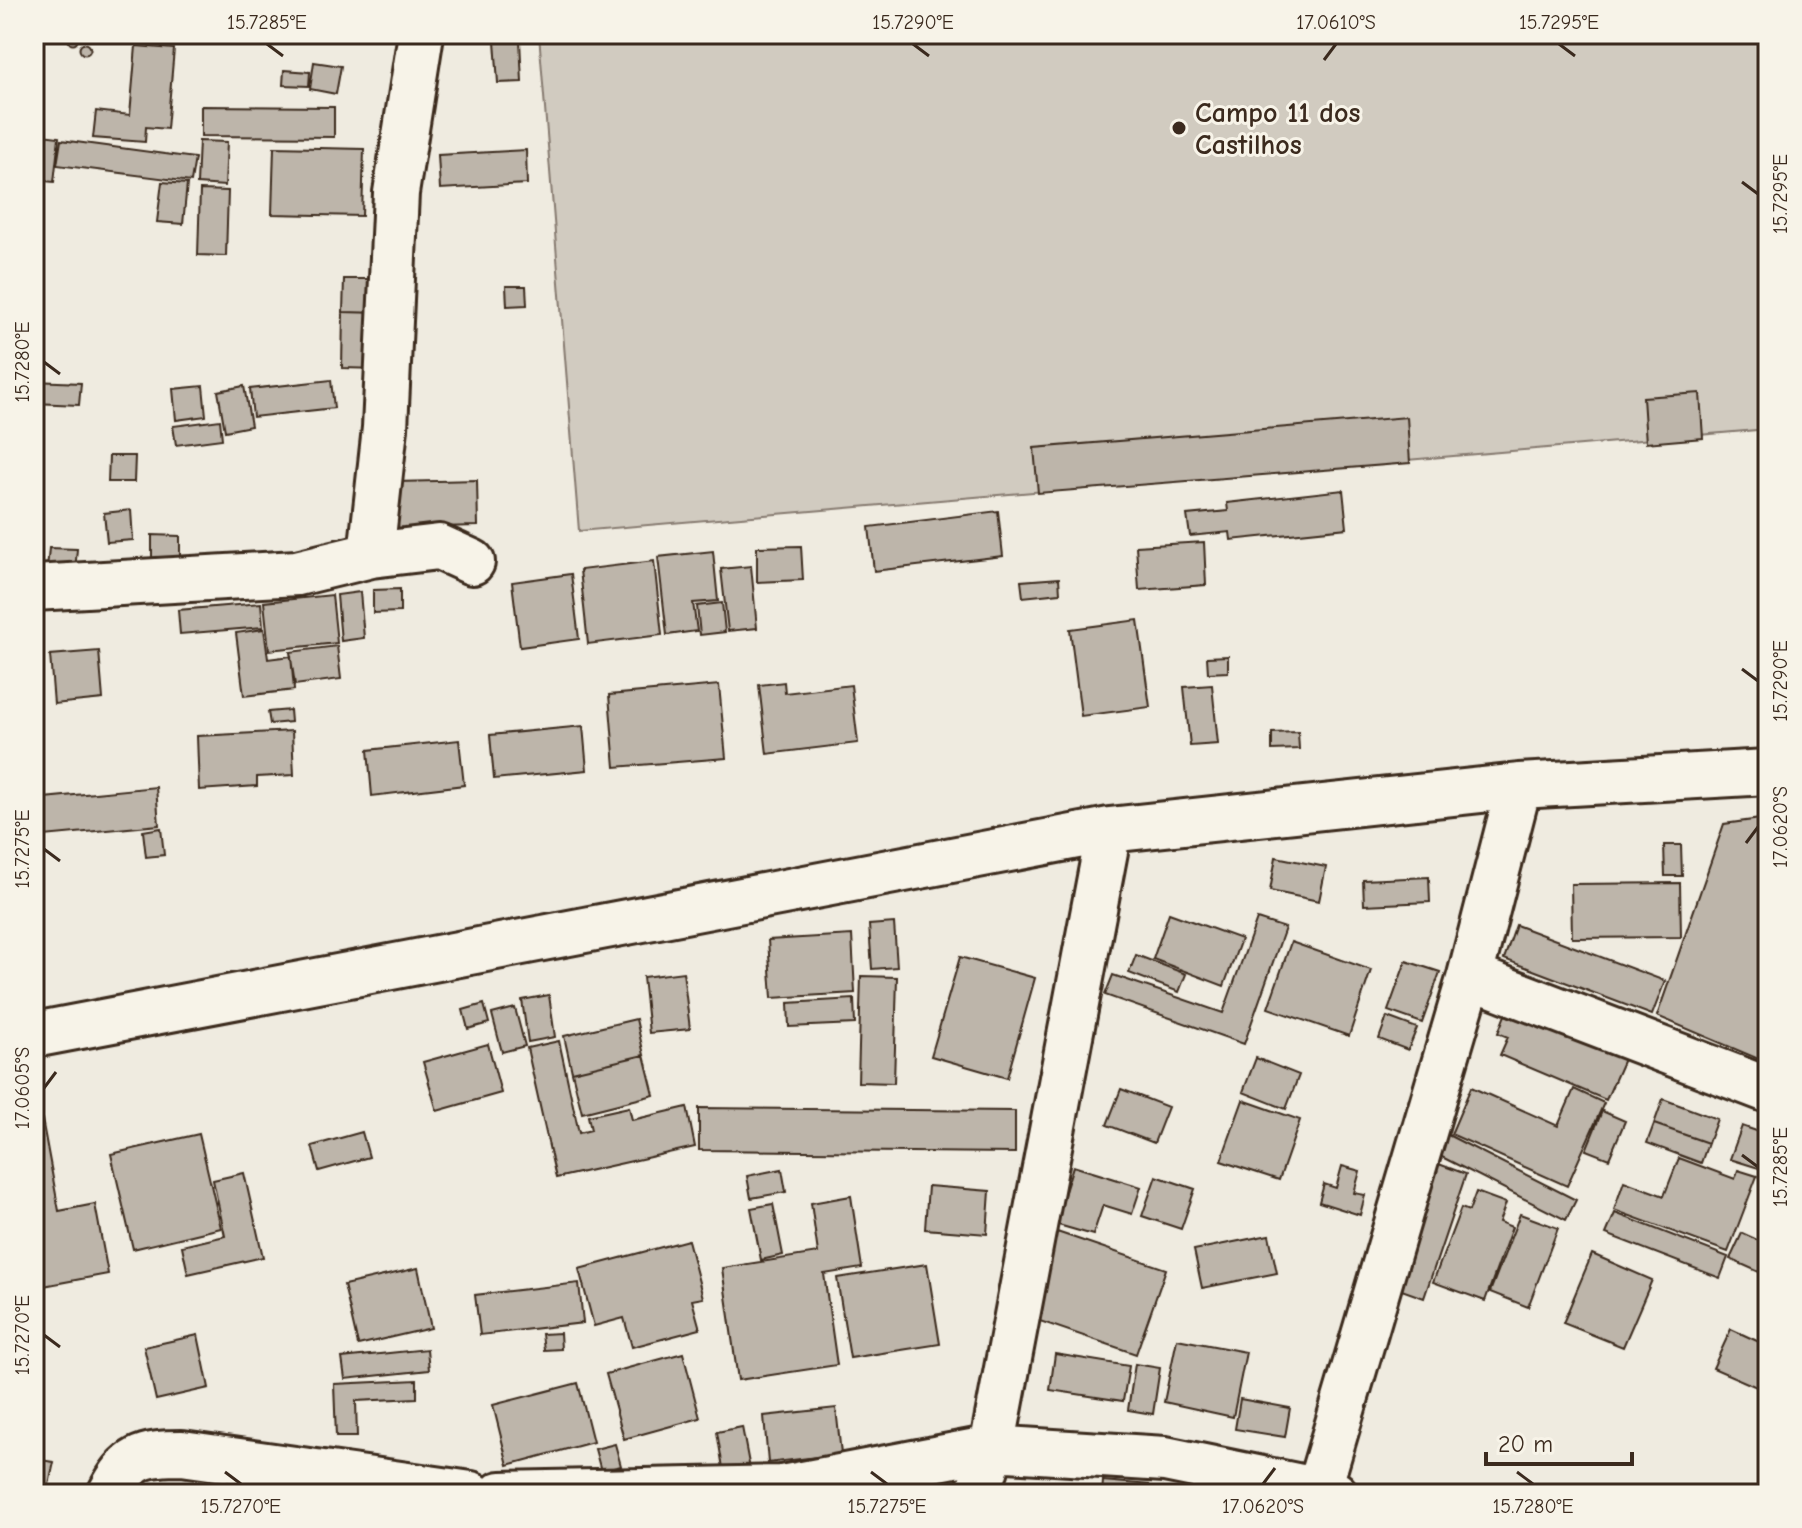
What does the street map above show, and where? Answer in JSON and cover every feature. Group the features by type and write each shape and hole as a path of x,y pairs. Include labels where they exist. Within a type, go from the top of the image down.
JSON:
{"street":[{"path":"371,555 385,428 396,193 421,34"},
{"path":"34,588 297,573 371,555 439,547 472,562"},
{"path":"34,1035 1109,830 1519,786 1768,772"},
{"path":"501,1494 780,1491 992,1448 1165,1459 1327,1491 1470,976 1519,786"},
{"path":"978,1494 992,1448 1109,830"},
{"path":"1470,976 1768,1090"},
{"path":"110,1494 123,1469 149,1453 182,1453 471,1494"}],"shaded area":[{"path":"539,34 1768,34 1768,429 579,531"}],"building":[{"path":"218,34 301,34 300,42"},
{"path":"73,35 78,40 73,45 68,40"},
{"path":"520,40 522,82 498,83 495,41"},
{"path":"85,44 90,49 85,54 80,49"},
{"path":"136,46 174,49 167,129 146,127 145,142 93,138 96,111 130,115"},
{"path":"314,62 341,66 336,94 310,89"},
{"path":"284,70 310,72 309,86 283,85"},
{"path":"201,106 334,107 334,137 201,136"},
{"path":"34,134 59,137 54,182 34,180"},
{"path":"61,140 195,158 191,182 57,165"},
{"path":"199,141 227,142 225,186 197,184"},
{"path":"274,147 364,149 362,216 272,214"},
{"path":"526,150 527,184 440,189 438,155"},
{"path":"162,182 187,184 183,224 157,222"},
{"path":"200,190 228,191 226,256 198,255"},
{"path":"344,279 381,279 380,313 343,312"},
{"path":"506,286 526,286 527,305 507,306"},
{"path":"343,312 380,313 379,369 342,368"},
{"path":"331,380 334,408 253,417 250,389"},
{"path":"34,381 81,383 79,405 34,403"},
{"path":"203,386 206,416 176,420 173,389"},
{"path":"244,386 251,426 225,431 218,391"},
{"path":"1700,393 1703,438 1646,443 1643,397"},
{"path":"1407,417 1410,463 1038,493 1034,448"},
{"path":"220,420 222,439 176,445 173,426"},
{"path":"109,456 135,456 134,482 108,482"},
{"path":"477,480 478,526 397,528 396,482"},
{"path":"1343,490 1347,528 1231,540 1230,532 1190,536 1187,515 1228,511 1227,503"},
{"path":"131,510 133,540 107,542 104,513"},
{"path":"998,511 1003,556 874,571 869,527"},
{"path":"152,535 180,536 180,559 152,558"},
{"path":"1204,542 1206,585 1139,590 1136,546"},
{"path":"801,546 803,580 757,582 757,547"},
{"path":"49,548 77,549 75,571 47,569"},
{"path":"713,551 718,601 693,603 697,631 667,635 658,557"},
{"path":"654,561 662,635 588,644 580,570"},
{"path":"751,566 757,628 728,631 721,569"},
{"path":"571,574 579,639 520,647 512,582"},
{"path":"1059,578 1060,593 1023,597 1021,581"},
{"path":"400,589 400,612 373,613 373,590"},
{"path":"360,592 364,638 341,641 337,595"},
{"path":"332,595 337,643 269,650 264,602"},
{"path":"261,603 263,627 180,634 178,610"},
{"path":"722,603 725,632 700,635 697,606"},
{"path":"1138,620 1150,707 1081,716 1070,629"},
{"path":"264,629 268,659 291,656 294,690 244,696 236,633"},
{"path":"337,646 341,679 295,685 290,652"},
{"path":"99,651 103,699 54,704 50,655"},
{"path":"1228,656 1228,672 1208,673 1207,657"},
{"path":"784,682 785,693 851,685 858,743 767,754 759,685"},
{"path":"719,685 726,758 615,767 609,695"},
{"path":"1212,685 1218,744 1190,746 1184,687"},
{"path":"290,710 291,722 270,724 268,712"},
{"path":"583,726 587,770 494,779 490,735"},
{"path":"292,731 294,775 257,777 257,786 199,790 197,736"},
{"path":"1298,732 1299,749 1272,750 1272,733"},
{"path":"459,740 464,785 372,796 368,750"},
{"path":"156,787 159,825 34,837 34,799"},
{"path":"1768,818 1768,1063 1657,1016 1724,824"},
{"path":"161,828 164,855 146,857 143,831"},
{"path":"1664,845 1681,845 1682,876 1665,876"},
{"path":"1276,857 1326,867 1319,901 1270,891"},
{"path":"1429,877 1430,902 1364,905 1363,880"},
{"path":"1680,883 1681,937 1572,938 1571,884"},
{"path":"1169,913 1241,939 1224,986 1153,959"},
{"path":"1257,919 1285,928 1244,1044 1105,995 1113,975 1223,1013"},
{"path":"894,923 897,967 872,969 869,925"},
{"path":"1516,925 1665,981 1652,1015 1504,959"},
{"path":"852,935 855,993 772,998 768,940"},
{"path":"1291,942 1371,970 1349,1036 1268,1008"},
{"path":"1136,955 1186,974 1179,992 1129,973"},
{"path":"960,957 1035,978 1007,1078 931,1056"},
{"path":"1406,961 1440,972 1422,1023 1388,1011"},
{"path":"683,972 690,1029 649,1033 643,977"},
{"path":"861,976 897,977 894,1083 858,1082"},
{"path":"549,995 555,1037 528,1042 522,1000"},
{"path":"854,999 855,1024 789,1027 788,1003"},
{"path":"484,1004 489,1023 468,1029 463,1010"},
{"path":"515,1008 525,1046 502,1052 492,1014"},
{"path":"1505,1015 1516,1019 1518,1015 1624,1059 1606,1100 1500,1055 1508,1037 1498,1033"},
{"path":"1387,1017 1417,1028 1408,1050 1379,1039"},
{"path":"636,1019 644,1055 572,1072 564,1036"},
{"path":"559,1041 579,1133 591,1130 588,1116 629,1107 632,1120 687,1107 695,1147 556,1178 527,1048"},
{"path":"488,1044 501,1093 437,1111 423,1062"},
{"path":"644,1055 654,1095 582,1113 572,1072"},
{"path":"1256,1058 1299,1075 1286,1109 1243,1092"},
{"path":"1471,1087 1558,1126 1574,1089 1604,1103 1567,1186 1451,1134"},
{"path":"1121,1089 1168,1107 1154,1143 1107,1125"},
{"path":"1663,1099 1717,1119 1708,1143 1654,1124"},
{"path":"1243,1100 1300,1120 1279,1180 1221,1161"},
{"path":"699,1108 1015,1111 1015,1153 699,1150"},
{"path":"1602,1111 1625,1121 1609,1159 1586,1150"},
{"path":"42,1119 59,1211 95,1204 108,1274 38,1287 34,1264 34,1120"},
{"path":"1654,1124 1708,1143 1701,1163 1647,1143"},
{"path":"1742,1126 1768,1135 1768,1171 1730,1159"},
{"path":"362,1132 369,1157 319,1171 312,1146"},
{"path":"1444,1133 1576,1200 1566,1220 1434,1153"},
{"path":"199,1134 221,1228 133,1249 111,1154"},
{"path":"1679,1158 1735,1179 1738,1170 1757,1176 1728,1252 1614,1210 1624,1181 1664,1196"},
{"path":"1436,1163 1466,1174 1424,1298 1393,1287"},
{"path":"1073,1166 1141,1187 1132,1214 1103,1205 1093,1235 1055,1224"},
{"path":"1342,1166 1360,1171 1354,1193 1365,1195 1360,1215 1319,1202 1324,1184 1336,1188"},
{"path":"782,1169 786,1192 751,1198 747,1176"},
{"path":"244,1173 263,1257 188,1274 182,1246 225,1236 213,1180"},
{"path":"1156,1176 1195,1189 1181,1229 1142,1216"},
{"path":"928,1186 990,1191 987,1234 925,1229"},
{"path":"1476,1192 1506,1203 1499,1222 1512,1227 1485,1301 1433,1282 1461,1208 1469,1211"},
{"path":"851,1196 862,1268 824,1274 837,1365 738,1380 722,1268 818,1253 811,1203"},
{"path":"773,1204 783,1255 761,1260 751,1208"},
{"path":"1615,1213 1728,1257 1720,1278 1606,1234"},
{"path":"1520,1214 1558,1228 1528,1307 1490,1292"},
{"path":"1057,1232 1166,1269 1136,1354 1028,1317"},
{"path":"1742,1233 1768,1245 1768,1276 1730,1259"},
{"path":"1269,1235 1277,1273 1202,1288 1194,1250"},
{"path":"688,1240 703,1298 692,1300 700,1329 632,1347 624,1318 594,1326 579,1269"},
{"path":"1592,1254 1652,1280 1623,1347 1563,1323"},
{"path":"927,1264 940,1344 850,1358 837,1278"},
{"path":"418,1268 431,1328 358,1345 344,1285"},
{"path":"579,1283 583,1323 480,1335 475,1295"},
{"path":"1731,1329 1768,1346 1768,1392 1713,1368"},
{"path":"560,1333 561,1349 544,1350 542,1334"},
{"path":"198,1335 209,1388 156,1400 144,1347"},
{"path":"1177,1339 1246,1352 1233,1417 1164,1402"},
{"path":"427,1349 429,1370 345,1379 342,1358"},
{"path":"683,1353 700,1418 624,1439 606,1374"},
{"path":"1055,1354 1129,1366 1123,1401 1050,1390"},
{"path":"1135,1364 1160,1368 1153,1414 1128,1410"},
{"path":"417,1380 417,1398 356,1401 357,1437 336,1437 334,1384"},
{"path":"578,1383 593,1442 508,1465 493,1405"},
{"path":"1240,1399 1290,1408 1285,1437 1235,1429"},
{"path":"836,1408 841,1454 768,1463 764,1416"},
{"path":"742,1427 750,1469 724,1474 717,1432"},
{"path":"615,1444 621,1466 601,1471 595,1449"},
{"path":"34,1459 54,1462 47,1494 34,1494"},
{"path":"225,1476 285,1490 284,1494 221,1494"},
{"path":"1103,1481 1149,1485 1148,1494 1102,1494"},
{"path":"1183,1482 1250,1494 1182,1494"}],"place":[{"name":"Campo 11 dos Castilhos","path":"1179,128"}]}
